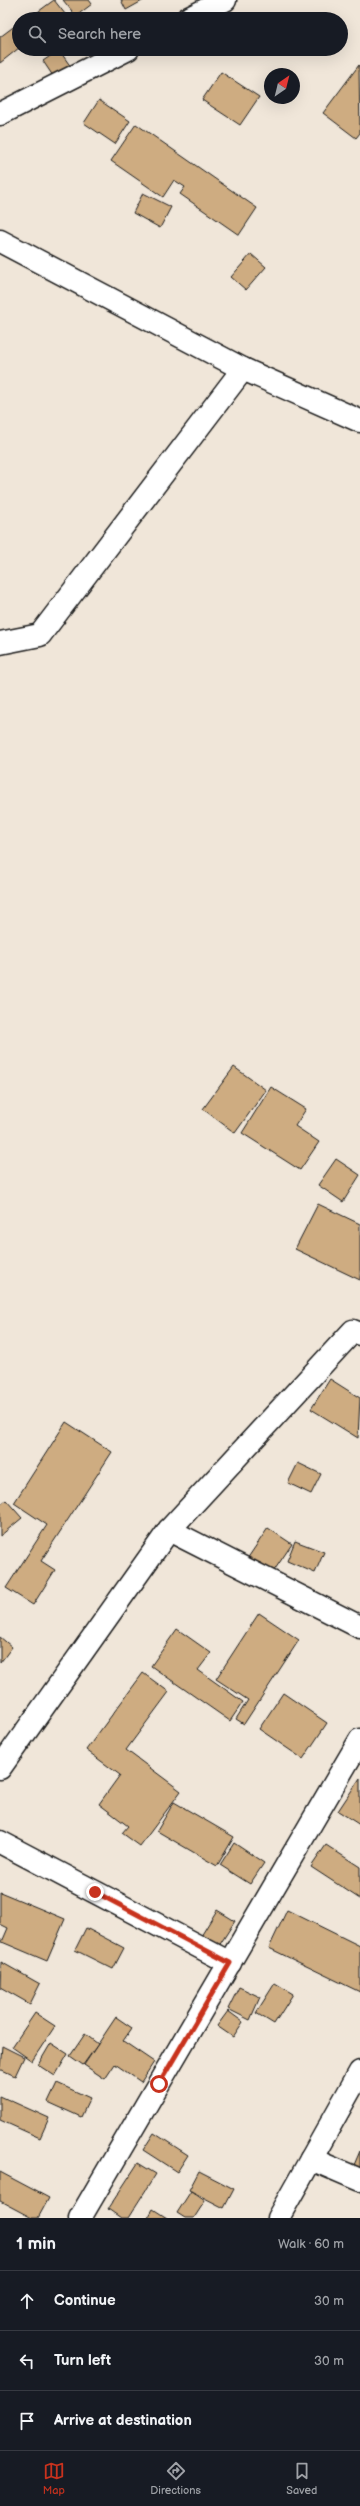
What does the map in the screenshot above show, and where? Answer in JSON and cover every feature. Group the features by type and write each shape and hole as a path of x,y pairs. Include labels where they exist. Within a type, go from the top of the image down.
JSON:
{"street":[{"path":"201,12 225,0"},
{"path":"0,114 114,56"},
{"path":"0,241 243,369 360,421"},
{"path":"0,643 40,635 243,369"},
{"path":"0,1768 169,1530 358,1329"},
{"path":"169,1530 360,1627"},
{"path":"80,2218 360,1740"},
{"path":"0,1842 230,1963"},
{"path":"278,2218 360,2072"},
{"path":"311,2159 360,2180"}],"building":[{"path":"54,0 63,12 38,12"},
{"path":"63,0 89,0 92,4 81,12 73,12"},
{"path":"121,0 144,0 126,10"},
{"path":"12,28 12,54 0,63 0,37"},
{"path":"50,56 63,56 76,74 59,85 43,61"},
{"path":"359,65 360,133 356,138 323,113"},
{"path":"221,72 259,97 240,125 202,100"},
{"path":"99,100 130,121 115,144 84,123"},
{"path":"136,124 257,208 239,235 180,194 185,187 174,180 163,197 111,161"},
{"path":"143,193 171,207 160,228 133,213"},
{"path":"251,254 266,267 246,290 231,277"},
{"path":"234,1067 266,1090 235,1133 203,1109"},
{"path":"271,1087 306,1109 295,1126 319,1142 300,1170 242,1133"},
{"path":"336,1159 360,1175 343,1202 318,1185"},
{"path":"318,1204 360,1224 360,1280 295,1249"},
{"path":"330,1379 360,1398 358,1438 311,1409"},
{"path":"66,1422 112,1452 41,1561 55,1570 33,1605 6,1588 47,1525 14,1503"},
{"path":"298,1463 321,1474 311,1494 288,1483"},
{"path":"6,1500 22,1518 0,1536 0,1505"},
{"path":"268,1528 292,1544 265,1584 241,1568"},
{"path":"295,1541 324,1552 315,1573 287,1561"},
{"path":"259,1613 299,1640 244,1724 236,1719 248,1700 216,1679"},
{"path":"177,1629 211,1653 198,1670 243,1702 230,1721 151,1666"},
{"path":"0,1637 12,1647 0,1663"},
{"path":"143,1673 169,1692 126,1750 181,1791 140,1846 122,1833 128,1826 99,1804 120,1775 86,1750"},
{"path":"283,1693 327,1723 303,1759 259,1729"},
{"path":"360,1778 360,1825 338,1811"},
{"path":"174,1802 234,1837 217,1866 157,1831"},
{"path":"234,1843 264,1863 250,1884 220,1865"},
{"path":"326,1845 360,1867 360,1899 311,1867"},
{"path":"0,1892 65,1919 47,1961 2,1942 8,1928 0,1924"},
{"path":"217,1910 235,1921 215,1952 198,1941"},
{"path":"287,1910 360,1946 360,1992 269,1948"},
{"path":"86,1928 124,1948 113,1969 75,1950"},
{"path":"1,1962 40,1984 30,2004 0,1987"},
{"path":"275,1983 293,1994 274,2024 256,2013"},
{"path":"239,1987 260,1997 250,2020 228,2009"},
{"path":"228,2011 243,2022 233,2037 217,2026"},
{"path":"35,2013 55,2026 32,2061 12,2047"},
{"path":"116,2017 132,2028 123,2041 154,2062 141,2082 115,2064 105,2079 84,2065"},
{"path":"85,2034 98,2044 83,2065 70,2056"},
{"path":"51,2043 68,2054 55,2076 38,2065"},
{"path":"2,2046 24,2057 15,2076 0,2069"},
{"path":"57,2083 90,2098 81,2117 48,2102"},
{"path":"0,2096 49,2118 40,2138 0,2120"},
{"path":"154,2133 188,2155 177,2172 143,2150"},
{"path":"360,2151 360,2176 351,2172"},
{"path":"138,2163 156,2174 128,2218 121,2218 108,2209"},
{"path":"199,2171 234,2189 224,2208 189,2190"},
{"path":"0,2172 49,2198 38,2218 32,2218 0,2201"},
{"path":"191,2191 205,2201 194,2218 185,2218 177,2213"},
{"path":"153,2209 167,2218 148,2218"}],"route":[{"path":"95,1892 230,1963 159,2084"}]}
